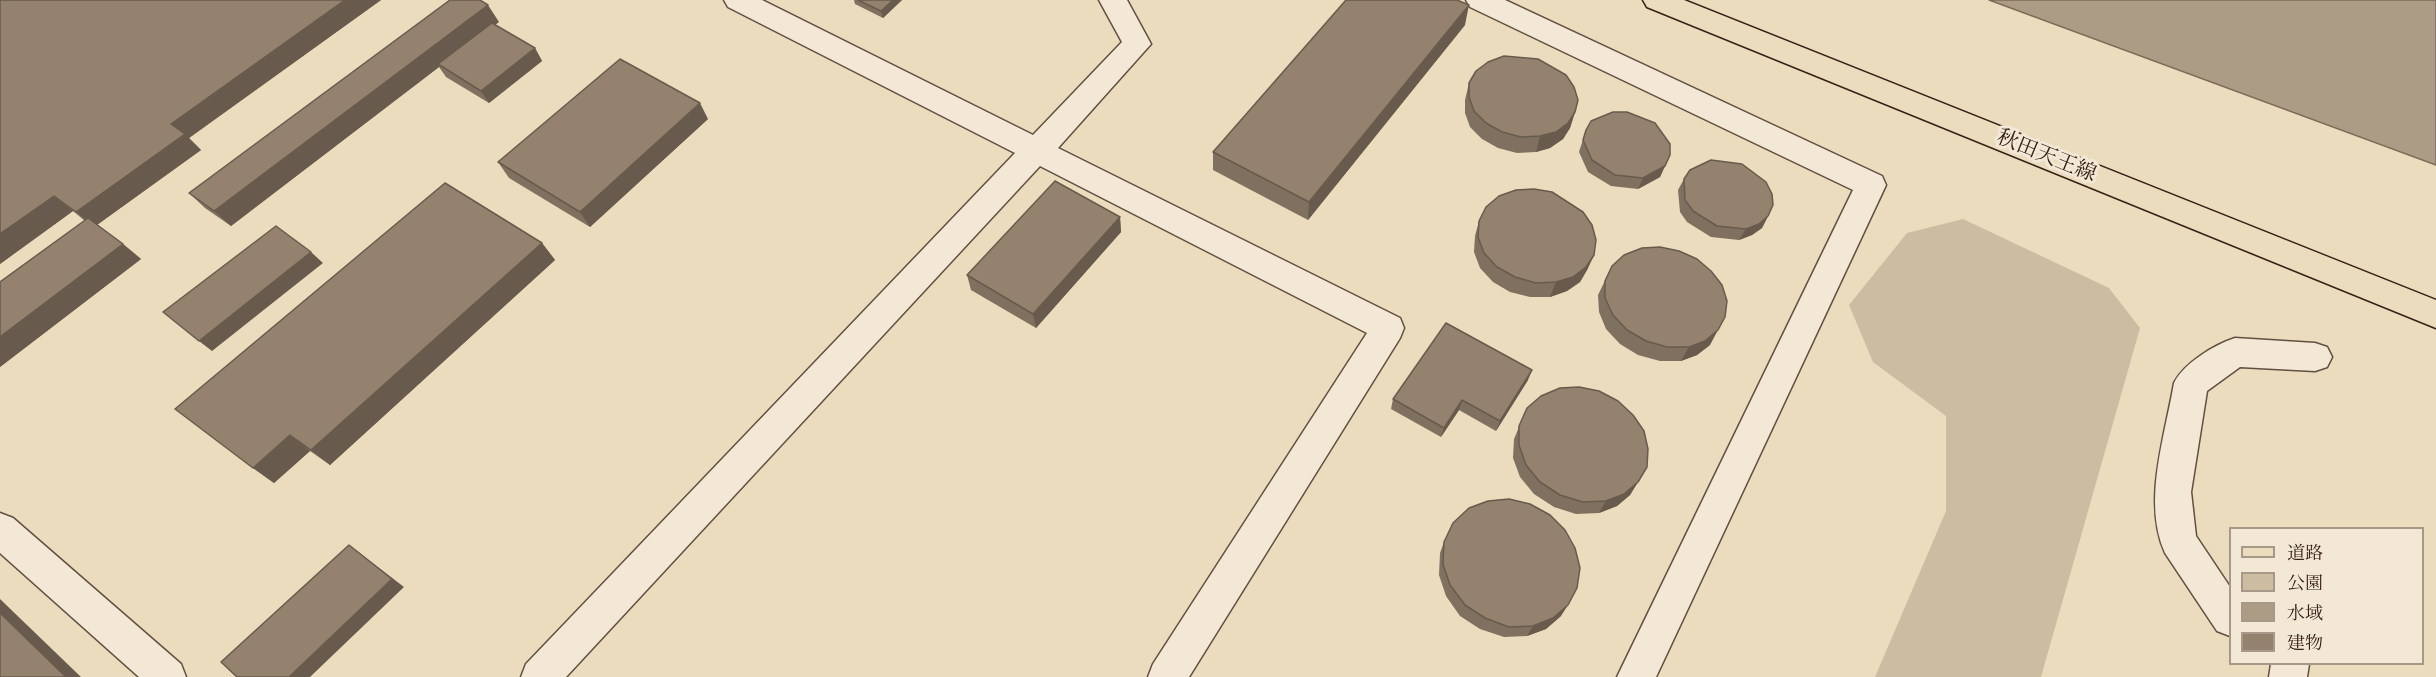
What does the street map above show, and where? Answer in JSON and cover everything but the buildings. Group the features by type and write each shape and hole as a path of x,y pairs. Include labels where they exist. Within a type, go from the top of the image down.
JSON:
{"main road":[{"name":"秋田天王線","path":"1657,0 2436,314"}],"lane":[{"path":"738,0 1388,328 1167,677"},
{"path":"540,677 1137,44 1113,0"},
{"path":"1480,0 1871,186 1636,677"},
{"path":"2229,617 2178,541 2173,492 2191,383 2235,352 2315,357"},
{"path":"0,530 167,677"}],"green space":[{"path":"1963,219 2109,288 2140,328 2041,677 1875,677 1946,511 1946,416 1873,362 1849,305 1907,233"}],"water":[{"path":"1989,0 2436,0 2436,165"}]}
